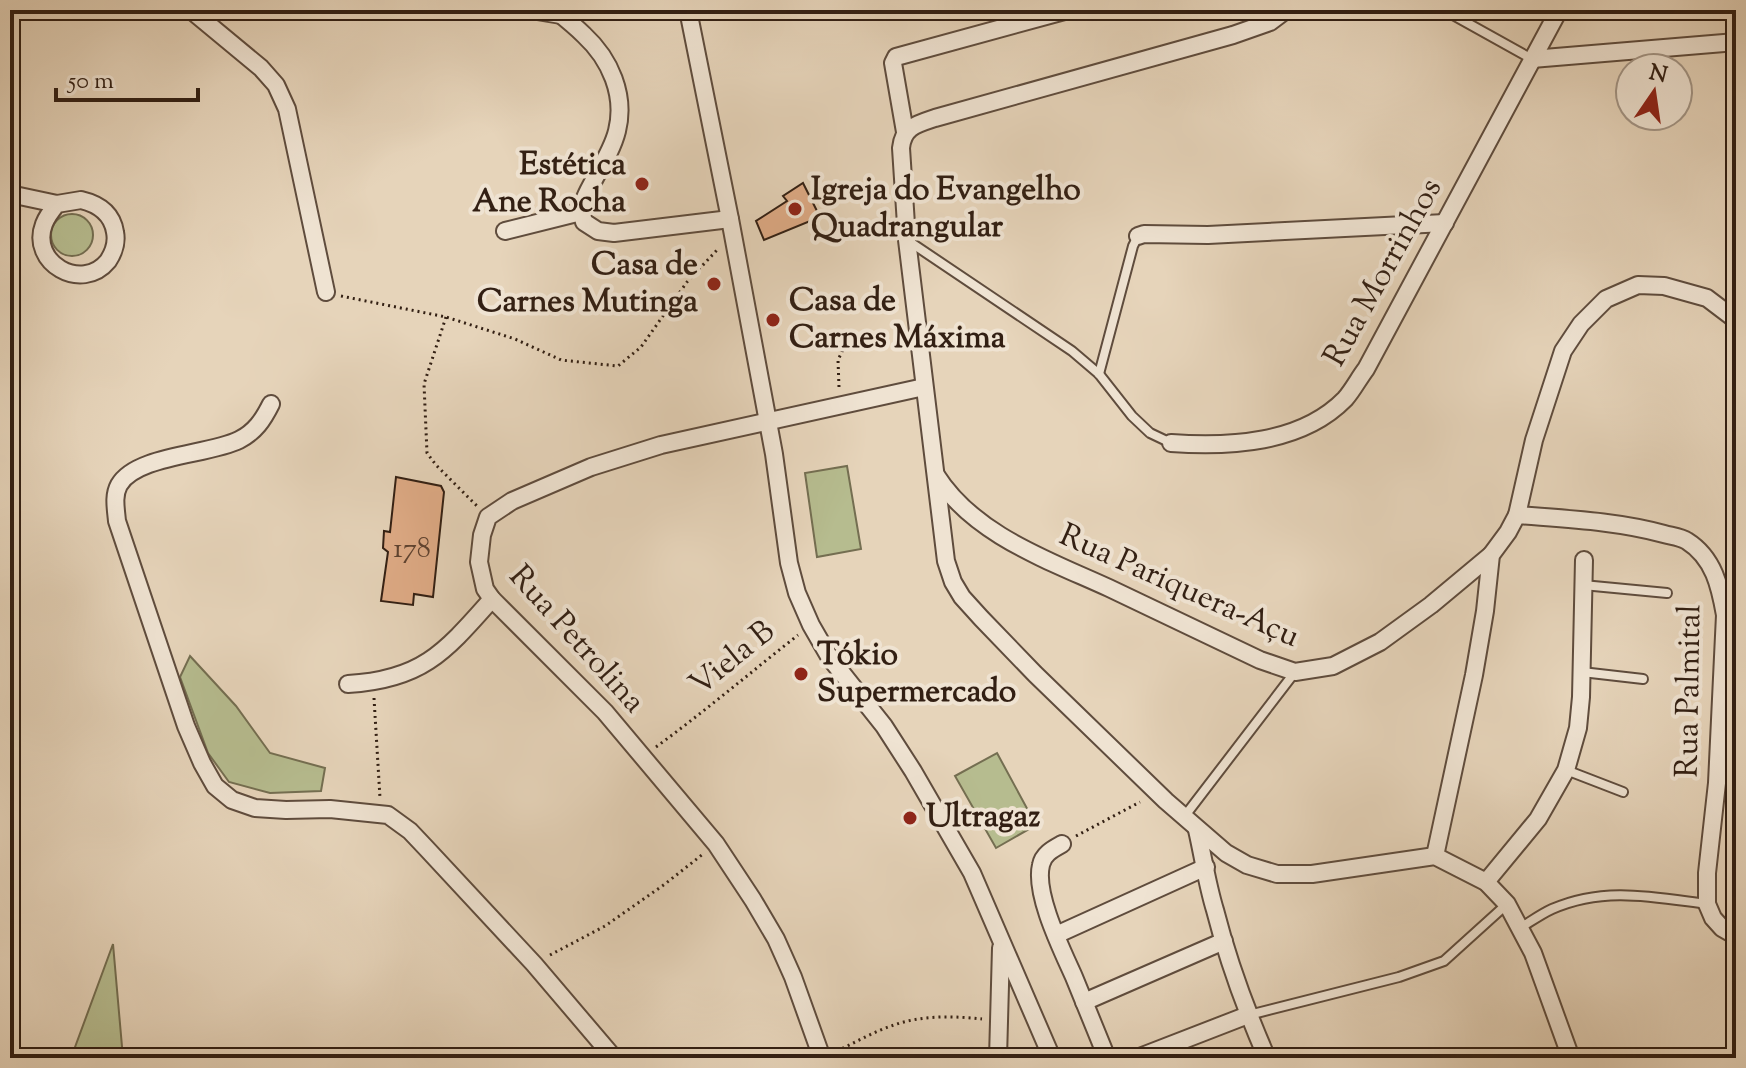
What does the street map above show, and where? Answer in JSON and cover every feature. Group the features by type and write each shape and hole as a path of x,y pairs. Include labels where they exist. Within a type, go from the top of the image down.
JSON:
{"street":[{"path":"191,10 261,68 276,85 287,109 326,292"},
{"path":"531,10 558,13 586,37 607,62 615,83 620,109 617,132 584,198 581,212 584,222 598,231 614,233 731,226"},
{"path":"688,10 774,454 789,563 797,593 830,658 884,726 972,873 1052,1058"},
{"path":"905,132 893,63 896,57 1068,10"},
{"path":"1286,10 1270,22 1233,35 935,118 905,132 901,148 907,240 946,561 962,597 1035,674 1183,818 1226,853 1247,865 1277,874 1312,874 1435,856 1486,882 1507,904 1533,953 1571,1058"},
{"name":"Rua Morrinhos","path":"1171,443 1206,445 1262,439 1297,430 1322,417 1345,398 1366,369 1559,10"},
{"path":"1532,59 1736,42"},
{"path":"10,194 57,204 81,200 103,210 111,219 116,243 105,264 95,271 83,275 70,274 49,261 43,251 43,226 57,204"},
{"path":"505,231 581,212"},
{"path":"1138,236 1445,223"},
{"path":"1435,856 1474,675 1491,555 1517,515 1534,440 1563,351 1581,324 1606,299 1638,285 1664,286 1707,298 1736,320"},
{"path":"488,517 512,501 591,467 661,445 924,387"},
{"path":"271,404 260,425 238,441 156,462 130,473 119,485 115,501 117,521 186,726 202,763 215,786 232,800 255,808 330,809 388,815 410,831 534,964 614,1058"},
{"name":"Rua Pariquera-Açu","path":"935,473 945,489 980,523 1023,548 1260,660 1295,672 1333,666 1380,642 1491,555"},
{"name":"Rua Palmital","path":"1517,515 1644,528 1686,540 1715,572 1725,615 1717,783 1707,873 1707,904"},
{"name":"Rua Petrolina","path":"488,517 479,562 485,589 588,694 716,844 776,939 829,1055"},
{"path":"1486,882 1538,819 1566,770 1578,728 1581,697 1584,560"},
{"path":"348,684 374,682 427,664 450,646 492,599"},
{"path":"1197,830 1224,941 1248,1015 1267,1058"},
{"path":"1062,844 1047,853 1041,861 1042,892 1056,935 1107,1058"},
{"path":"1056,935 1206,867"},
{"path":"1707,904 1722,928 1736,936"},
{"path":"1084,1002 1224,941"},
{"path":"998,1058 1001,942"},
{"path":"1137,1058 1248,1015"}],"lane":[{"path":"1444,10 1532,59"},
{"path":"1099,374 1138,236"},
{"path":"907,240 1072,351 1099,374 1132,416 1150,433 1171,443"},
{"path":"1583,585 1667,593"},
{"path":"1183,818 1295,672"},
{"path":"1581,672 1643,679"},
{"path":"1566,770 1623,792"},
{"path":"1520,928 1551,909 1597,895 1648,896 1707,904"},
{"path":"1248,1015 1399,977 1444,961 1507,904"}],"path":[{"path":"326,292 446,317 515,339 561,360 618,366 641,347 731,226"},
{"path":"446,317 424,384 427,453 488,517"},
{"path":"838,407 838,360 847,341"},
{"name":"Viela B","path":"644,756 811,625"},
{"path":"374,682 381,814"},
{"path":"1062,844 1156,791"},
{"path":"534,964 605,926 716,844"},
{"path":"829,1055 892,1025 915,1019 944,1017 999,1022"}],"green space":[{"path":"72,214 87,220 93,235 87,250 72,256 57,250 51,235 57,220"},
{"path":"847,466 861,549 817,557 805,473"},
{"path":"190,656 236,706 270,753 325,768 321,791 270,793 229,782 208,753 180,677"},
{"path":"997,753 1036,825 996,848 955,776"},
{"path":"113,944 123,1058 71,1058"}],"building":[{"name":"Igreja do Evangelho Quadrangular","path":"803,183 820,217 764,240 756,221 787,201 783,196"},
{"path":"396,477 441,486 444,492 433,597 414,594 413,605 381,601 388,552 383,548 384,531 390,532"}],"place":[{"name":"Estética Ane Rocha","path":"642,184"},
{"name":"Igreja do Evangelho Quadrangular","path":"795,209"},
{"name":"Casa de Carnes Mutinga","path":"714,284"},
{"name":"Casa de Carnes Máxima","path":"773,320"},
{"name":"Tókio Supermercado","path":"801,674"},
{"name":"Ultragaz","path":"910,818"}]}
